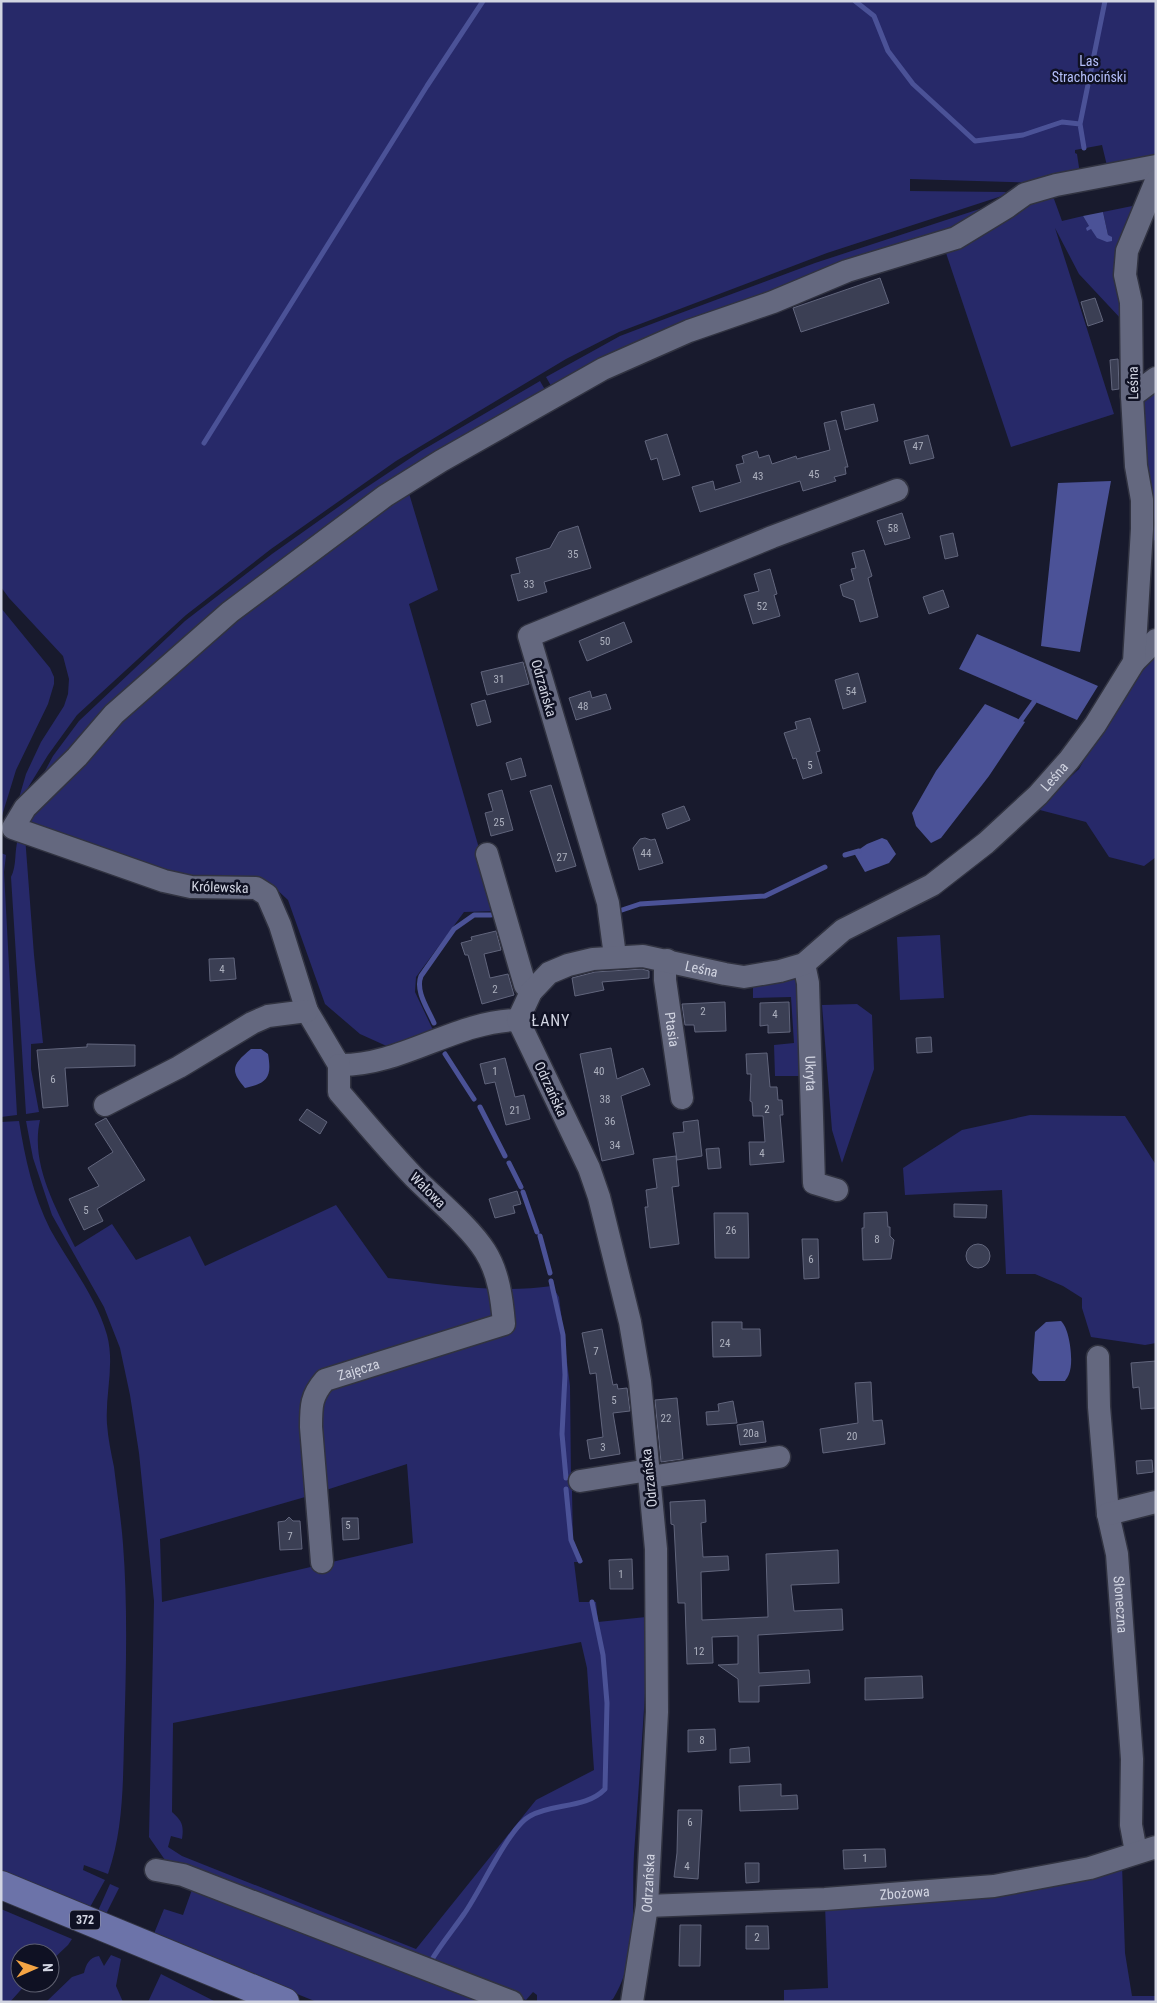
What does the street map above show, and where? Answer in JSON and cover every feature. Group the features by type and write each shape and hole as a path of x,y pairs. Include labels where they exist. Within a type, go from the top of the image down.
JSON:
{"main road":[{"name":"372","path":"1,1885 285,2002"}],"street":[{"name":"Królewska","path":"339,1065 307,1011 280,925 267,895 256,888 191,887 164,881 111,864 13,828 25,808 77,757 114,714 230,612 385,496 441,461 603,369 689,331 773,302 846,271 956,238 1025,194 1056,185 1156,166"},
{"name":"Leśna","path":"615,956 643,956 744,977 780,971 804,964 843,930 932,885 986,843 1038,795 1069,760 1095,725 1134,662 1142,500 1136,466 1132,396 1130,295 1125,275 1128,251 1156,181"},
{"path":"1132,396 1156,378"},
{"name":"Odrzańska","path":"615,956 608,903 529,636 772,537 897,490"},
{"path":"1134,662 1156,640"},
{"path":"487,854 525,985 531,992"},
{"path":"339,1065 380,1061 478,1026 501,1020 518,1020 531,992 549,973 568,965 615,956"},
{"name":"Ptasia","path":"667,960 665,980 682,1098"},
{"name":"Ukryta","path":"804,964 808,983 814,1183 837,1190"},
{"path":"105,1105 179,1067 252,1023 268,1016 307,1011"},
{"name":"Odrzańska","path":"518,1020 589,1168 599,1197 630,1322 640,1381 656,1548 657,1712 647,1906 632,2002"},
{"name":"Wałowa","path":"339,1065 339,1092 408,1170 472,1235 486,1252 497,1278 504,1324"},
{"name":"Zajęcza","path":"322,1562 311,1405 317,1390 325,1380 504,1324"},
{"name":"Słoneczna","path":"1098,1357 1099,1407 1108,1514 1117,1554 1132,1759 1131,1825 1146,1850"},
{"path":"580,1481 779,1457"},
{"path":"1108,1514 1156,1502"},
{"name":"Zbożowa","path":"647,1906 825,1899 978,1888 1090,1868 1146,1850"},
{"path":"156,1870 183,1875 512,2002"}],"green space":[{"name":"Las Strachociński","path":"1,1 1156,1 1156,159 1108,170 1102,145 1075,150 1080,174 1039,183 910,179 910,191 1005,192 1008,194 827,253 619,332 566,359 396,461 271,549 186,615 77,715 48,755 21,799 19,798 26,774 41,742 64,706 68,694 69,679 63,656 1,587"},
{"path":"1048,196 1054,199 1062,221 1083,216 1091,229 1108,235 1103,212 1142,204 1122,320 1079,274 1055,228 1114,414 1011,447 944,247 1024,202"},
{"path":"1007,200 957,232 554,391 546,377 620,336 815,263"},
{"path":"540,381 548,395 401,480 39,782 53,756 79,721 185,621 272,554 358,493 421,451"},
{"path":"1156,392 1156,541 1152,539 1155,524 1140,401"},
{"path":"408,490 438,590 409,604 497,911 464,912 416,977 415,992 433,1030 391,1048 360,1034 325,1004 288,900 274,887 191,882 25,821 170,671"},
{"path":"1,608 50,668 54,677 54,684 48,704 16,770 1,819"},
{"path":"1156,647 1156,857 1144,866 1109,857 1086,822 1036,809 1079,769 1128,681"},
{"path":"25,836 43,1043 31,1044 31,1069 39,1112 26,1114 11,877 18,839"},
{"path":"1,853 6,855 4,872 17,1115 1,1117"},
{"path":"940,935 944,998 900,1000 897,937"},
{"path":"792,977 800,982 806,1076 775,1076 774,1045 794,1043 791,997 753,998 753,984"},
{"path":"857,1004 872,1015 874,1069 842,1163 832,1130 822,1005"},
{"path":"1030,1115 1125,1116 1156,1165 1156,1343 1145,1345 1091,1337 1082,1308 1082,1298 1063,1286 1035,1274 1006,1274 1002,1190 905,1195 903,1168 962,1130"},
{"path":"40,1120 38,1136 42,1169 53,1201 75,1247 112,1224 136,1260 190,1236 205,1266 336,1205 388,1278 491,1289 552,1286 559,1297 570,1386 571,1478 635,1479 572,1491 573,1540 583,1562 574,1562 579,1602 596,1602 598,1622 646,1617 648,1645 634,1854 633,1929 627,1965 622,1982 613,1999 607,2002 537,2002 537,1995 533,1992 526,2000 177,1869 165,1860 149,1837 154,1601 139,1453 130,1395 120,1348 104,1307 52,1215 33,1158 26,1121","holes":["317,1382 323,1491 407,1464 413,1543 162,1602 160,1539 312,1495","581,1642 587,1668 594,1770 536,1800 416,1949 182,1856 168,1847 171,1836 182,1839 183,1834 182,1824 172,1812 173,1723"]},
{"path":"19,1121 30,1176 44,1216 57,1242 82,1280 96,1307 107,1335 110,1357 107,1424 121,1525 126,1593 123,1773 117,1841 108,1874 84,1865 83,1870 105,1880 89,1909 1,1871 1,1122"},
{"path":"1122,1865 1125,1953 1132,1996 1156,1996 1156,2002 784,2002 784,1990 828,1988 825,1905"},
{"path":"110,1884 119,1888 105,1916 97,1913"},
{"path":"194,1884 493,2002 317,2002 153,1936 164,1909 183,1915"},
{"path":"1,1909 72,1939 60,1953 60,1943 10,1943 10,1993 18,1993 10,2002 1,2002"},
{"path":"111,1955 121,1959 116,1986 123,2002 46,2002 55,1993 60,1993 60,1989 72,1977 84,1973 87,1964 93,1958 99,1956 104,1966"},
{"path":"161,1974 216,2002 148,2002"}],"water":[{"path":"1103,212 1108,235 1112,237 1112,241 1107,242 1097,238 1091,229 1087,231 1086,228 1089,226 1083,216"},
{"path":"1111,481 1080,652 1041,646 1058,483"},
{"path":"977,634 1098,686 1077,720 959,669"},
{"path":"985,704 1025,722 989,776 941,838 931,843 916,826 912,813 936,771"},
{"path":"882,838 887,840 896,854 889,863 865,872 854,853 867,844"},
{"path":"251,1049 261,1049 268,1054 269,1074 259,1084 245,1088 235,1072 235,1067 240,1059"},
{"path":"1061,1321 1069,1338 1071,1362 1069,1374 1065,1381 1039,1381 1032,1373 1035,1332 1046,1322"}],"building":[{"path":"880,278 889,303 801,332 793,308"},
{"path":"1095,298 1103,321 1088,326 1081,302"},
{"path":"1118,359 1119,389 1112,390 1110,360"},
{"path":"874,404 878,421 845,430 841,412"},
{"path":"836,420 848,467 845,467 846,474 834,477 836,481 803,491 800,481 700,512 692,487 713,481 715,490 741,482 736,465 744,463 742,456 757,451 759,458 769,455 772,464 796,456 797,459 830,450 824,423"},
{"path":"667,434 680,475 663,480 657,458 651,460 645,441"},
{"path":"928,435 934,458 910,464 904,441"},
{"path":"902,513 910,538 885,545 877,521"},
{"path":"578,526 591,568 544,582 547,592 518,601 511,575 520,573 516,558 550,548 559,532"},
{"path":"953,533 958,556 945,559 940,536"},
{"path":"864,550 872,576 868,578 878,617 860,622 854,600 843,596 840,585 854,580 851,569 856,568 852,553"},
{"path":"770,569 777,594 774,595 780,616 753,624 744,595 759,591 754,574"},
{"path":"943,590 949,607 929,614 923,597"},
{"path":"624,622 632,642 587,661 579,641"},
{"path":"523,662 529,684 487,695 481,672"},
{"path":"858,673 866,702 843,709 835,680"},
{"path":"590,691 592,698 606,694 611,709 576,720 569,698"},
{"path":"485,700 491,722 477,726 471,704"},
{"path":"810,718 820,751 816,752 822,773 803,779 796,758 793,759 784,733 797,729 795,722"},
{"path":"521,758 526,776 511,780 506,763"},
{"path":"551,785 576,866 556,872 530,791"},
{"path":"502,790 513,830 491,836 485,813 493,811 488,794"},
{"path":"684,806 690,820 667,829 662,814"},
{"path":"640,839 655,839 663,863 639,870 633,848"},
{"path":"496,931 501,950 484,954 490,978 508,974 514,995 482,1004 468,955 465,955 461,943 472,940 471,937"},
{"path":"234,958 236,979 210,981 209,959"},
{"path":"642,969 649,971 649,978 602,982 604,990 575,996 572,978 595,972"},
{"path":"725,1002 726,1031 695,1032 694,1025 685,1025 682,1004"},
{"path":"789,1002 790,1032 768,1033 768,1025 760,1026 760,1003"},
{"path":"931,1037 932,1052 917,1053 916,1038"},
{"path":"87,1044 135,1045 135,1066 65,1068 68,1106 43,1108 37,1050 87,1047"},
{"path":"611,1048 617,1079 643,1068 650,1085 621,1096 634,1154 602,1161 580,1054"},
{"path":"767,1053 770,1087 777,1087 778,1100 782,1100 783,1115 780,1115 784,1162 750,1165 749,1142 765,1142 763,1116 753,1116 752,1102 750,1101 751,1074 747,1074 746,1054"},
{"path":"505,1058 515,1097 524,1095 530,1119 506,1125 495,1082 485,1084 480,1064"},
{"path":"307,1109 327,1122 320,1134 299,1120"},
{"path":"106,1118 145,1180 97,1209 103,1221 84,1230 69,1199 99,1186 88,1168 113,1152 95,1124"},
{"path":"698,1120 702,1156 677,1160 673,1133 684,1132 683,1122"},
{"path":"719,1148 721,1168 708,1169 706,1149"},
{"path":"676,1156 679,1186 672,1187 679,1244 650,1248 645,1207 648,1207 646,1190 657,1188 653,1159"},
{"path":"517,1191 521,1204 513,1206 515,1213 495,1218 489,1199"},
{"path":"954,1204 987,1205 986,1218 954,1217"},
{"path":"887,1212 890,1236 894,1240 891,1259 863,1260 862,1228 864,1228 864,1213"},
{"path":"714,1213 748,1213 749,1258 715,1258"},
{"path":"802,1239 818,1239 819,1278 804,1279"},
{"path":"978,1244 987,1247 990,1256 987,1265 978,1268 969,1265 966,1256 969,1247"},
{"path":"712,1322 742,1322 742,1329 760,1329 761,1356 713,1357"},
{"path":"602,1329 613,1385 617,1384 618,1389 627,1388 630,1411 613,1413 620,1454 590,1459 587,1440 603,1437 596,1373 590,1374 582,1333"},
{"path":"1156,1361 1156,1408 1141,1409 1139,1387 1133,1388 1131,1363"},
{"path":"871,1382 873,1421 882,1420 885,1444 823,1453 820,1429 858,1423 855,1383"},
{"path":"677,1398 683,1459 661,1462 655,1400"},
{"path":"733,1401 737,1423 707,1425 706,1412 719,1411 718,1404"},
{"path":"763,1421 766,1442 740,1445 737,1425"},
{"path":"1152,1460 1153,1472 1137,1474 1136,1461"},
{"path":"705,1500 706,1522 701,1523 703,1557 728,1556 729,1570 701,1572 702,1620 768,1617 766,1554 838,1550 839,1583 791,1585 794,1611 842,1609 843,1630 758,1635 759,1673 809,1670 810,1683 759,1686 759,1702 739,1702 738,1679 718,1665 738,1664 738,1636 712,1637 713,1663 687,1664 685,1603 678,1603 674,1525 671,1524 670,1502"},
{"path":"289,1517 293,1521 300,1521 302,1549 280,1550 278,1522 285,1521"},
{"path":"342,1518 358,1518 359,1539 343,1540"},
{"path":"632,1559 633,1589 610,1589 609,1560"},
{"path":"922,1676 923,1698 865,1700 865,1678"},
{"path":"715,1729 716,1750 688,1752 688,1730"},
{"path":"749,1747 750,1762 730,1763 730,1749"},
{"path":"781,1784 781,1796 797,1795 798,1809 740,1811 739,1786"},
{"path":"678,1810 702,1810 698,1879 674,1877 677,1853"},
{"path":"885,1849 886,1867 844,1869 843,1850"},
{"path":"745,1863 759,1863 759,1882 746,1883"},
{"path":"680,1925 701,1925 700,1966 679,1966"},
{"path":"746,1926 768,1926 769,1949 746,1949"}],"waterway":[{"path":"204,443 427,86 483,1"},
{"path":"855,1 874,16 888,51 913,84 975,141 1023,135 1062,122 1080,124"},
{"path":"1084,148 1080,124 1105,1"},
{"path":"1021,720 1034,702"},
{"path":"845,855 859,851"},
{"path":"616,912 640,904 765,896 825,867"},
{"path":"434,1023 421,994 421,976 454,929 474,915 491,915"},
{"path":"445,1054 474,1099"},
{"path":"480,1107 505,1156"},
{"path":"509,1163 521,1187"},
{"path":"523,1192 537,1232"},
{"path":"540,1236 550,1273"},
{"path":"551,1281 563,1335 565,1375 562,1434 566,1478"},
{"path":"566,1489 571,1540 580,1561"},
{"path":"431,1961 471,1904 504,1846 522,1822 539,1812 588,1800 605,1789 607,1703 603,1655 592,1602"}],"district":[{"name":"ŁANY","path":"551,1020"}]}
